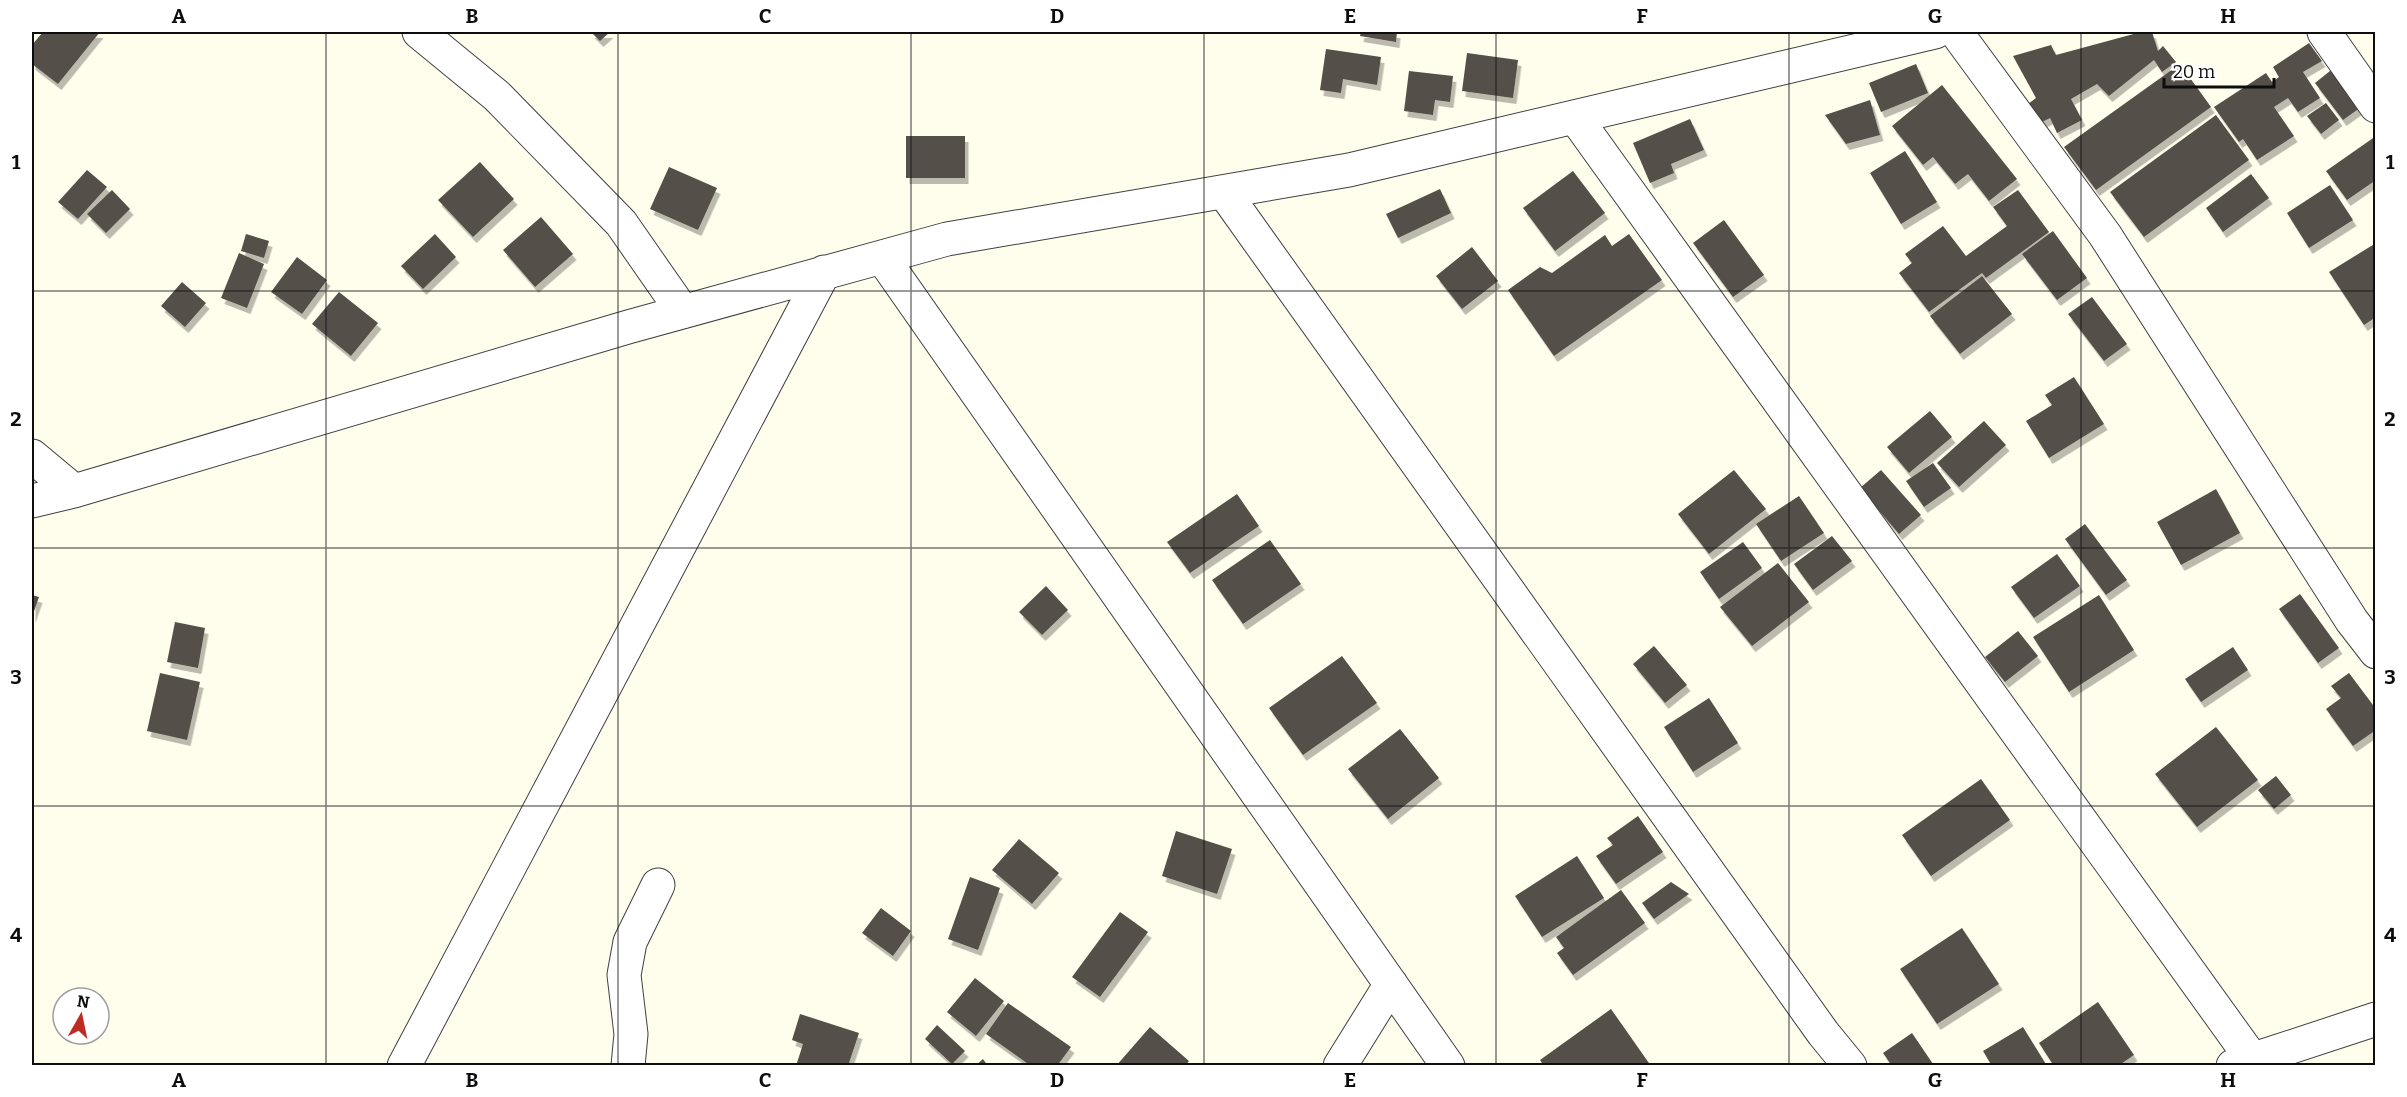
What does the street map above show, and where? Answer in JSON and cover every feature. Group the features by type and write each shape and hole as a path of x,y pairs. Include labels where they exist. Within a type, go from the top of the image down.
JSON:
{"street":[{"path":"419,32 497,96 621,223 682,312"},
{"path":"32,501 74,491 682,312 947,239 1349,170 1935,32"},
{"path":"1956,32 2105,235 2352,621 2376,652"},
{"path":"2324,32 2376,106"},
{"path":"1575,117 2243,1062 2376,1019"},
{"path":"1224,192 1816,1024 1850,1065"},
{"path":"882,257 1448,1065"},
{"path":"405,1065 824,272"},
{"path":"32,456 74,491"},
{"path":"628,1065 631,1034 624,975 630,942 658,885"},
{"path":"1340,1065 1391,984"}],"building":[{"path":"43,32 100,32 58,84 32,64 32,45"},
{"path":"591,32 610,32 600,41"},
{"path":"1361,32 1397,32 1396,42 1360,36"},
{"path":"2141,32 2152,32 2158,51 2163,46 2176,62 2162,72 2154,60 2109,96 2097,84 2071,99 2082,120 2057,133 2050,118 2040,123 2028,104 2036,98 2013,56 2051,45 2056,55"},
{"path":"2309,43 2322,61 2303,72 2320,98 2298,112 2288,98 2274,107 2294,136 2257,160 2243,139 2239,142 2214,107 2266,73 2272,82 2279,77 2273,67"},
{"path":"1326,49 1381,57 1377,85 1343,79 1341,93 1320,90"},
{"path":"1467,53 1518,60 1513,98 1462,91"},
{"path":"1916,64 1928,93 1881,112 1869,83"},
{"path":"2180,64 2211,107 2096,190 2064,147"},
{"path":"2335,67 2364,105 2343,120 2315,83"},
{"path":"1409,71 1453,76 1450,102 1435,100 1433,115 1404,111"},
{"path":"1942,85 2017,179 1989,201 1968,174 1955,184 1933,157 1923,165 1892,126"},
{"path":"1870,100 1880,135 1846,144 1825,115"},
{"path":"2326,103 2339,120 2321,134 2307,116"},
{"path":"2216,115 2249,160 2144,237 2110,192"},
{"path":"1690,119 1704,150 1671,164 1674,173 1650,183 1633,143"},
{"path":"906,136 965,136 965,178 906,178"},
{"path":"2376,136 2376,180 2347,200 2326,171"},
{"path":"1905,151 1937,202 1901,224 1870,173"},
{"path":"480,162 514,199 473,237 438,200"},
{"path":"669,167 717,188 698,230 650,209"},
{"path":"87,170 107,187 78,219 58,202"},
{"path":"1573,171 1605,213 1555,251 1523,208"},
{"path":"2251,174 2269,198 2223,232 2206,208"},
{"path":"2330,185 2353,220 2309,248 2287,213"},
{"path":"1440,189 1451,213 1398,238 1386,214"},
{"path":"112,190 130,209 106,233 87,214"},
{"path":"2018,190 2049,232 1986,278 1982,273 1929,312 1899,273 1912,263 1905,254 1943,226 1966,256 2007,226 1993,207"},
{"path":"541,217 573,254 535,287 503,250"},
{"path":"1724,220 1764,275 1733,297 1693,243"},
{"path":"2053,231 2087,278 2057,300 2022,254"},
{"path":"246,234 269,241 264,258 241,251"},
{"path":"435,234 456,257 423,289 401,266"},
{"path":"1629,234 1662,280 1554,356 1508,290 1540,267 1552,273 1605,235 1612,246"},
{"path":"2376,243 2376,317 2364,325 2329,272"},
{"path":"1472,247 1498,281 1462,309 1436,276"},
{"path":"239,253 264,264 247,308 221,298"},
{"path":"297,257 327,280 302,314 271,292"},
{"path":"1982,276 2012,314 1960,354 1930,316"},
{"path":"182,282 206,303 185,327 161,306"},
{"path":"339,292 378,323 351,356 312,324"},
{"path":"2092,297 2127,344 2104,361 2068,314"},
{"path":"2074,377 2104,424 2049,458 2026,421 2052,405 2045,395"},
{"path":"1930,411 1952,437 1909,473 1887,447"},
{"path":"1984,421 2006,445 1959,487 1937,463"},
{"path":"1933,463 1951,488 1924,507 1906,481"},
{"path":"1734,470 1766,509 1709,554 1678,514"},
{"path":"1881,470 1921,515 1899,534 1860,488"},
{"path":"2216,489 2240,533 2181,565 2157,522"},
{"path":"1237,494 1259,526 1190,573 1167,542"},
{"path":"1799,496 1824,533 1781,561 1756,524"},
{"path":"2085,524 2127,580 2106,595 2065,539"},
{"path":"1832,536 1852,561 1813,590 1794,564"},
{"path":"1270,540 1301,584 1243,624 1212,580"},
{"path":"1743,542 1762,568 1719,599 1700,572"},
{"path":"2057,554 2080,586 2034,618 2011,587"},
{"path":"1778,563 1809,602 1752,646 1720,607"},
{"path":"1046,586 1068,610 1042,635 1019,612"},
{"path":"2300,594 2339,648 2318,663 2279,609"},
{"path":"32,595 39,597 32,617"},
{"path":"2099,595 2134,650 2069,692 2033,637"},
{"path":"175,622 205,628 198,668 167,662"},
{"path":"2018,631 2038,656 2005,682 1985,657"},
{"path":"1654,646 1687,685 1665,703 1633,664"},
{"path":"2233,647 2248,670 2201,702 2185,679"},
{"path":"1342,656 1377,703 1303,755 1269,708"},
{"path":"160,673 200,682 187,740 147,731"},
{"path":"2349,673 2376,709 2376,730 2353,746 2326,709 2341,698 2331,686"},
{"path":"1709,698 1738,743 1693,772 1664,727"},
{"path":"2216,727 2258,780 2197,827 2155,774"},
{"path":"1400,729 1439,778 1388,819 1348,769"},
{"path":"2276,776 2291,795 2274,809 2258,790"},
{"path":"1981,779 2010,820 1931,876 1902,835"},
{"path":"1638,816 1663,852 1616,884 1596,856 1613,845 1607,838"},
{"path":"1176,831 1232,849 1217,894 1162,876"},
{"path":"1019,839 1059,873 1032,904 992,870"},
{"path":"1577,856 1604,898 1542,937 1515,896"},
{"path":"970,877 1000,888 978,950 948,939"},
{"path":"1671,882 1689,894 1654,919 1642,903"},
{"path":"1621,890 1645,923 1573,975 1557,953 1564,948 1556,937"},
{"path":"881,908 911,931 893,956 862,933"},
{"path":"1120,912 1148,932 1100,997 1072,977"},
{"path":"1962,928 1999,984 1937,1024 1900,969"},
{"path":"975,978 1004,1001 976,1036 947,1012"},
{"path":"2098,1002 2134,1055 2118,1066 2054,1066 2039,1043"},
{"path":"1008,1003 1071,1047 1057,1066 1031,1066 986,1034"},
{"path":"1611,1009 1651,1066 1544,1066 1540,1060"},
{"path":"800,1014 859,1033 848,1066 796,1066 803,1044 792,1040"},
{"path":"937,1025 965,1051 952,1064 925,1039"},
{"path":"1150,1027 1189,1061 1185,1066 1116,1066"},
{"path":"2023,1027 2047,1066 1992,1066 1983,1051"},
{"path":"1912,1033 1933,1064 1892,1066 1883,1053"},
{"path":"983,1059 988,1066 975,1066"}]}
